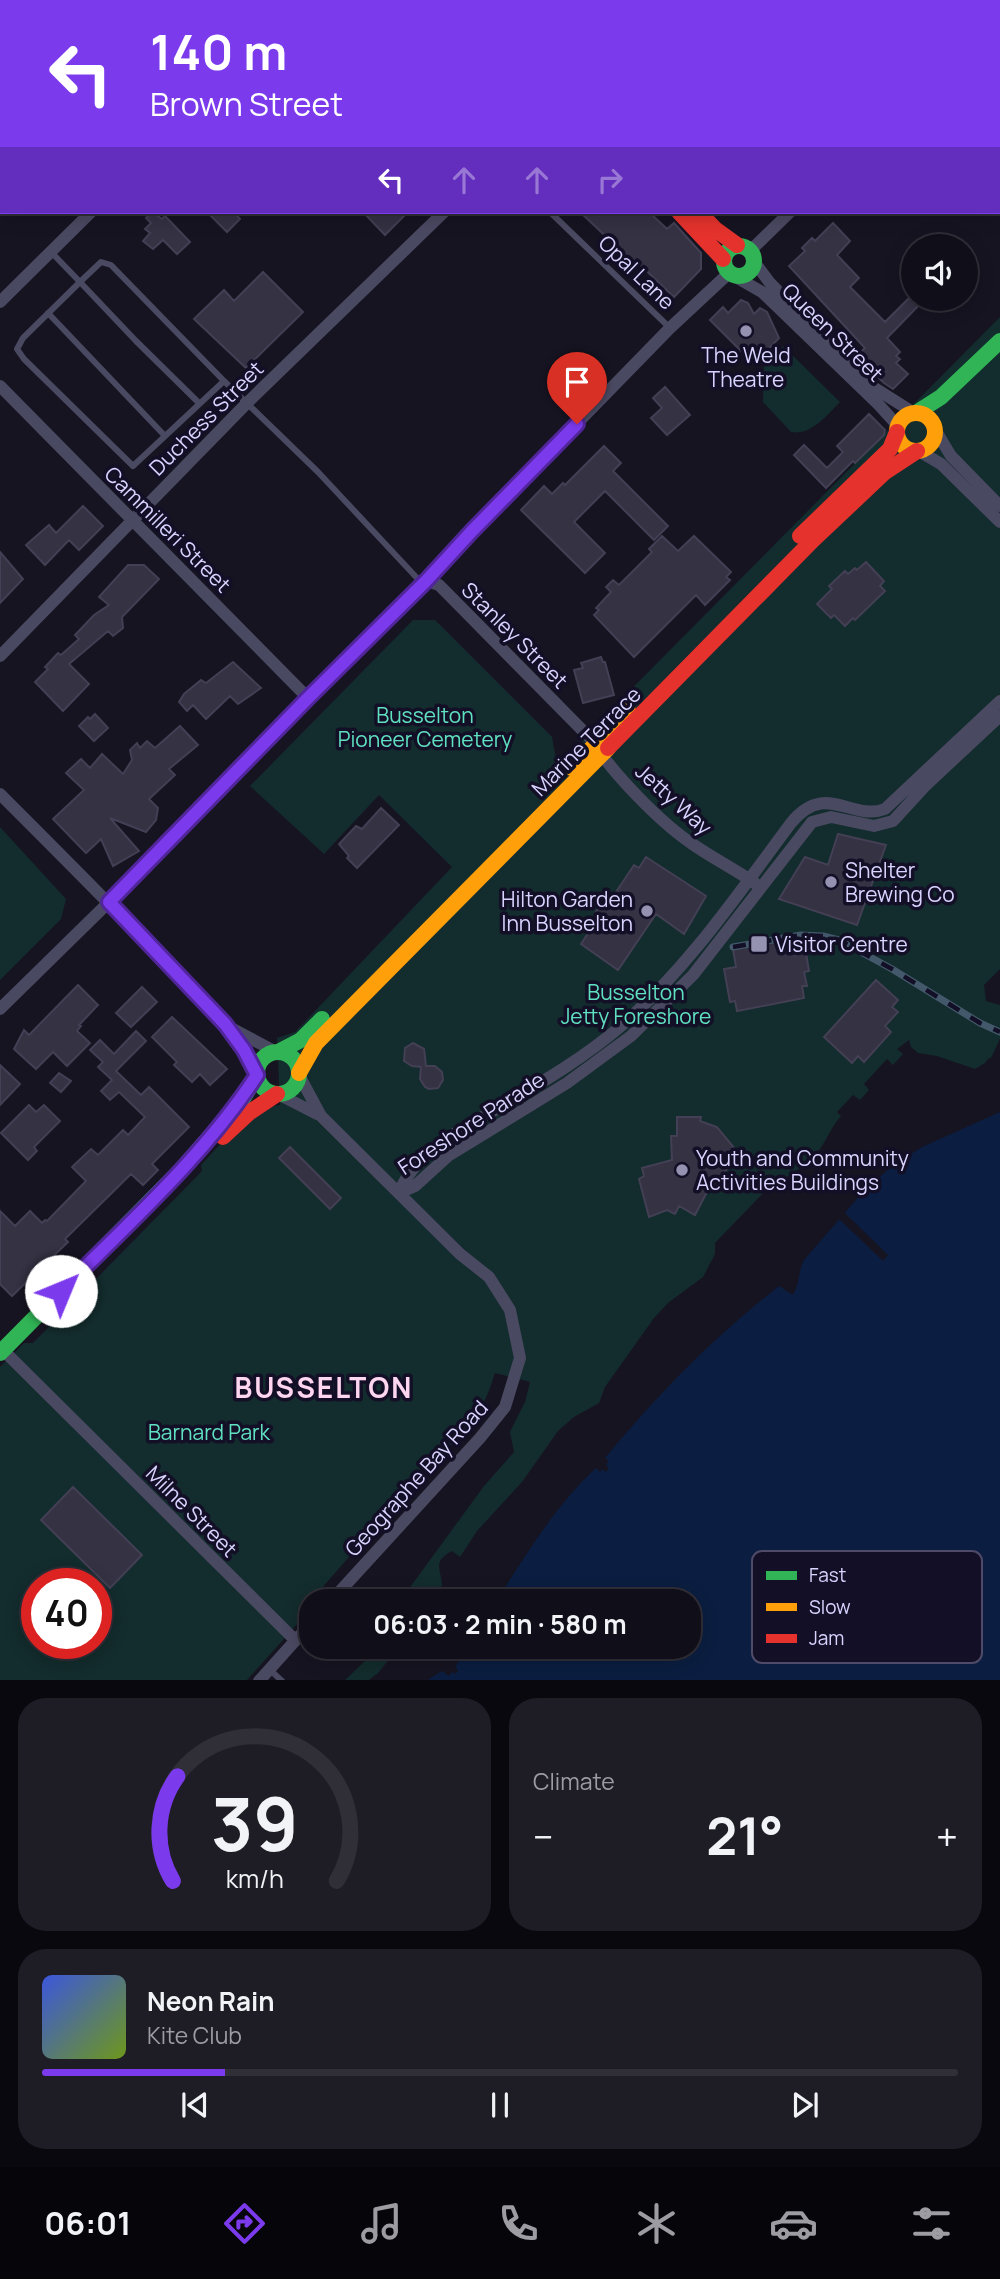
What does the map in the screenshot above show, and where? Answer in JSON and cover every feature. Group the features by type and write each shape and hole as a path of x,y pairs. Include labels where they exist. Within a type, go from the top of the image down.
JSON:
{"street":[{"path":"0,302 90,214"},
{"name":"Duchess Street","path":"0,656 247,403 442,214"},
{"name":"Queen Street","path":"681,214 729,269 762,292 879,405 897,429"},
{"name":"Queen Street","path":"701,214 715,229 748,253 770,283 873,387 915,413"},
{"path":"729,269 747,275 748,253 788,214"},
{"path":"729,269 726,252 748,253"},
{"path":"0,1009 426,581 729,269"},
{"path":"1000,341 941,397 904,417 897,429 903,446 941,464 1000,522"},
{"path":"918,451 929,446 961,384 988,353"},
{"name":"Cammilleri Street","path":"0,386 308,698"},
{"path":"915,413 929,418 951,456 1000,506"},
{"name":"Marine Terrace","path":"299,1074 316,1043 806,530 890,449 897,429"},
{"name":"Marine Terrace","path":"277,1052 293,1046 307,1034 884,471 918,451"},
{"name":"Stanley Street","path":"426,581 439,585 598,750"},
{"name":"Foreshore Parade","path":"398,1193 405,1176 440,1145 560,1071 621,1026 682,965 791,823 804,810 831,802 868,811 887,808 1000,701"},
{"name":"Foreshore Parade","path":"398,1193 415,1186 448,1156 567,1083 631,1036 693,975 807,826 817,819 837,818 874,827 893,821 926,785 1000,716"},
{"name":"Jetty Way","path":"598,750 669,826 761,887"},
{"path":"0,794 109,902 225,1024 262,1086 278,1094"},
{"path":"179,1172 250,1112 278,1094 295,1087 299,1067 291,1056 257,1044 225,1024"},
{"path":"1,1351 179,1172 242,1100 265,1057 277,1052"},
{"name":"Geographe Bay Road","path":"299,1074 321,1116 460,1254 489,1277 510,1310 520,1358 505,1407 342,1589"},
{"name":"Geographe Bay Road","path":"278,1094 321,1116"},
{"name":"Milne Street","path":"1,1351 295,1640"},
{"path":"259,1680 299,1636"}],"lane":[{"name":"Opal Lane","path":"552,214 670,328"},
{"path":"51,252 199,403"},
{"name":"Stanley Street","path":"80,282 101,262 111,265 224,381 318,472 417,578 426,581"},
{"path":"80,282 23,338 18,349 24,359 133,466 224,381"},
{"path":"48,313 164,436"},
{"path":"269,1669 281,1680"}],"green space":[{"name":"Busselton Jetty Foreshore","path":"1000,317 1000,969 984,985 986,1001 1000,1005 1000,1039 991,1058 975,1069 937,1056 918,1053 911,1047 909,1040 897,1049 903,1054 893,1065 887,1059 864,1084 869,1090 860,1100 853,1095 837,1112 841,1116 816,1154 777,1186 770,1186 715,1243 715,1254 703,1277 668,1303 654,1318 605,1387 599,1403 574,1417 558,1431 522,1482 477,1531 460,1557 452,1551 442,1559 439,1566 442,1585 440,1589 409,1589 484,1486 514,1452 510,1432 525,1402 530,1382 495,1373 481,1408 459,1439 439,1453 321,1589 299,1589 299,1622 247,1680 0,1680 0,1367 24,1343 33,1343 202,1171 201,1165 236,1128 257,1113 280,1105 277,1038 295,1032 452,867 379,795 324,854 250,786 413,620 435,620 552,737 557,764"},
{"path":"783,346 840,402 812,428 805,431 791,432 763,402 764,363"},
{"path":"0,827 66,899 61,919 0,980"},
{"path":"367,1659 389,1659 369,1680 345,1680"}],"water":[{"path":"1000,1112 1000,1680 428,1680 442,1671 449,1676 452,1672 456,1674 458,1670 455,1667 460,1659 701,1659 701,1589 504,1589 567,1499 596,1468 600,1472 602,1469 606,1472 609,1461 605,1458 646,1410 709,1346 779,1286 793,1295 804,1260 863,1192 892,1166 922,1147"}],"pier":[{"path":"842,1210 888,1255 883,1261 837,1217"}],"building":[{"path":"150,214 162,219 165,216 190,242 177,254 163,240 153,249 143,241 150,233 145,229 151,223 146,218"},
{"path":"209,214 236,214 240,219 227,232"},
{"path":"365,214 406,214 385,235"},
{"path":"582,214 651,214 667,229 674,223 701,253 701,269 674,297 636,261 634,263"},
{"path":"833,223 850,241 837,255 859,278 850,287 885,322 901,306 901,311 913,311 887,338 900,352 896,356 900,359 896,363 908,374 893,389 856,356 865,348 789,266 805,251 802,248 812,238 815,241"},
{"path":"263,272 303,312 246,368 194,319 224,290 234,301"},
{"path":"741,300 748,303 754,314 760,308 767,312 779,338 754,364 710,320 723,307 728,313"},
{"path":"665,387 690,415 667,435 651,418 662,408 653,398"},
{"path":"869,414 885,430 884,435 826,488 794,455 804,445 827,468 843,452 837,446"},
{"path":"604,446 621,463 613,471 668,526 654,540 605,491 574,522 605,553 585,573 521,510 544,486 552,494 563,483 565,485"},
{"path":"83,506 103,526 79,550 69,540 45,565 26,545 49,525 56,533"},
{"path":"662,536 678,551 694,536 731,572 726,577 730,580 705,605 696,595 634,657 594,615 599,610 596,608 611,592 606,587 613,580 619,585 652,552 649,549"},
{"path":"0,552 23,579 0,603"},
{"path":"866,562 884,581 880,586 885,591 845,626 834,615 831,618 817,604 832,589 829,586 845,571 848,574"},
{"path":"128,565 144,565 159,579 122,617 123,628 113,636 108,631 69,664 89,684 63,711 35,682 48,669 45,667 58,653 61,655 79,639 75,635 94,615 109,605 99,597"},
{"path":"601,657 605,662 614,695 583,703 574,670 583,668 581,663"},
{"path":"233,662 261,688 238,704 230,696 206,719 193,705 187,711 179,702 184,694 201,680 206,683"},
{"path":"95,714 108,728 94,741 79,726"},
{"path":"180,726 198,745 169,769 175,775 149,799 158,808 156,820 146,832 110,818 139,851 113,866 101,839 86,853 53,819 84,790 66,773 81,759 90,768 102,754 123,774 132,760 130,750 137,743 140,748 147,741 155,748"},
{"path":"381,808 399,825 357,868 339,844 356,826 362,829"},
{"name":"Shelter Brewing Co","path":"838,834 886,845 857,925 779,899 805,857 828,865"},
{"name":"Hilton Garden Inn Busselton","path":"646,857 706,896 684,934 656,914 618,970 581,944 599,917 595,913 605,898 610,901 634,865 639,868"},
{"path":"793,938 796,955 806,953 809,971 804,972 807,986 802,986 804,998 737,1011 735,1001 730,1002 724,969 736,967 733,949"},
{"path":"876,980 898,1000 892,1007 898,1012 885,1026 891,1032 864,1062 858,1056 852,1063 824,1037"},
{"path":"78,985 98,1005 79,1025 81,1026 77,1031 90,1043 67,1066 53,1052 36,1069 14,1049 24,1030 29,1035"},
{"path":"142,987 157,1002 131,1027 116,1013"},
{"path":"172,1017 227,1069 210,1085 200,1074 192,1082 174,1065 177,1062 152,1037"},
{"path":"136,1031 146,1041 116,1071 141,1095 149,1087 189,1127 152,1164 158,1170 143,1185 131,1174 65,1239 68,1242 12,1296 0,1284 0,1211 15,1226 30,1211 42,1223 47,1221 86,1181 72,1167 91,1149 98,1155 123,1130 128,1135 145,1117 119,1092 110,1100 101,1091 112,1080 98,1067 103,1062 90,1050 100,1040 114,1054"},
{"path":"413,1043 424,1049 426,1066 435,1066 442,1072 443,1080 438,1088 425,1087 420,1079 421,1067 404,1061 405,1048"},
{"path":"0,1065 20,1084 0,1105"},
{"path":"59,1073 71,1081 61,1092 50,1083"},
{"path":"29,1105 36,1112 44,1105 60,1121 34,1147 37,1151 28,1160 1,1133"},
{"path":"677,1117 701,1117 700,1121 717,1127 740,1155 708,1190 695,1215 679,1206 675,1214 667,1210 649,1217 639,1179 644,1176 642,1168 672,1160 671,1136 677,1136"},
{"path":"290,1147 341,1198 330,1209 279,1158"},
{"path":"73,1487 142,1555 112,1586 112,1568 90,1568 41,1520"}],"railway":[{"path":"733,947 801,935 839,940 980,1023 1000,1032"}],"traffic: fast":[{"path":"739,246 750,250 754,261 750,272 739,276 728,272 724,261 728,250 739,246"},
{"path":"916,413 941,397 1000,341"},
{"path":"278,1052 301,1040 322,1019"},
{"path":"278,1052 293,1058 299,1073 293,1088 278,1094 263,1088 257,1073 263,1058 278,1052"},
{"path":"0,1353 179,1172 242,1100 257,1075"}],"traffic: slow":[{"path":"916,413 930,418 935,432 930,446 916,451 902,446 897,432 902,418 916,413"},
{"path":"572,768 628,711"},
{"path":"299,1073 316,1043 608,748"}],"traffic: jam":[{"path":"681,214 723,259"},
{"path":"701,214 715,229 737,245"},
{"path":"800,536 890,449 897,432"},
{"path":"608,748 813,540 885,472 917,451"},
{"path":"223,1137 250,1112 277,1094"}],"place":[{"name":"The Weld Theatre","path":"746,331"},
{"name":"Shelter Brewing Co","path":"831,882"},
{"name":"Hilton Garden Inn Busselton","path":"647,911"},
{"name":"Visitor Centre","path":"759,944"},
{"name":"Youth and Community Activities Buildings","path":"682,1170"}],"district":[{"name":"BUSSELTON","path":"324,1387"}],"route":[{"path":"61,1291 179,1172 242,1100 257,1075 244,1050 225,1024 109,902 577,424"}],"park label":[{"name":"Busselton Pioneer Cemetery","path":"425,727"},
{"name":"Barnard Park","path":"209,1432"}]}
